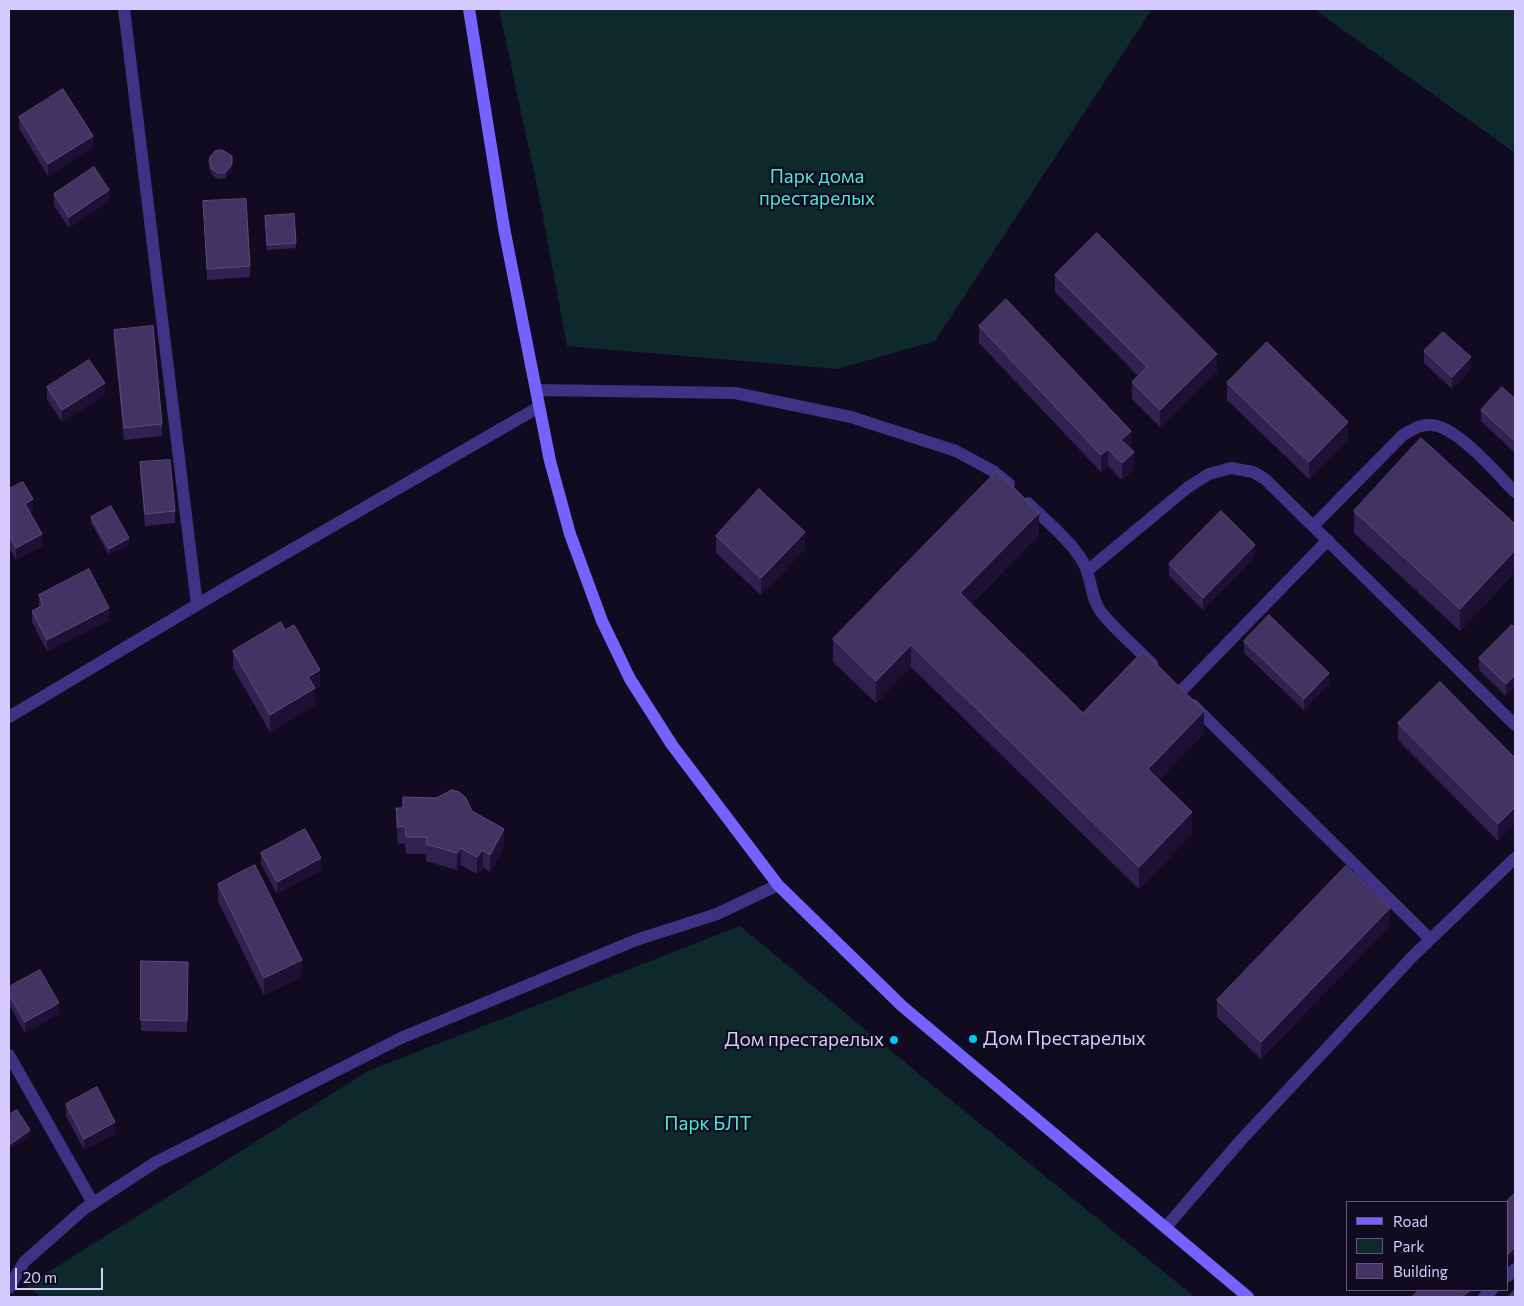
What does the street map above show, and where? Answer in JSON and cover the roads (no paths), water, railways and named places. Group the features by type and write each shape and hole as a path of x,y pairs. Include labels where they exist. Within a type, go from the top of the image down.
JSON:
{"main road":[{"path":"469,9 504,228 550,461 570,534 602,621 630,679 672,745 778,885 902,1006 1248,1297"}],"street":[{"path":"124,9 197,605"},
{"path":"536,390 735,393 851,417 956,451 977,462 1007,483 1074,550 1083,560 1092,595 1101,612 1160,671"},
{"path":"9,717 197,605 539,407"},
{"path":"1313,526 1403,435 1419,426 1431,424 1443,427 1463,440 1515,492"},
{"path":"1087,571 1187,488 1209,474 1231,468 1254,472 1265,479 1328,540 1515,725"},
{"path":"1328,540 1177,688 1430,940"},
{"path":"1166,1227 1242,1139 1412,957 1515,858"},
{"path":"9,1288 24,1262 93,1203 156,1162 401,1038 636,940 717,914 778,885"},
{"path":"9,1055 93,1203"}],"place":[{"name":"Дом Престарелых","path":"973,1039"},
{"name":"Дом престарелых","path":"894,1040"}],"park label":[{"name":"Парк дома престарелых","path":"817,188"},
{"name":"Парк БЛТ","path":"708,1124"}]}
